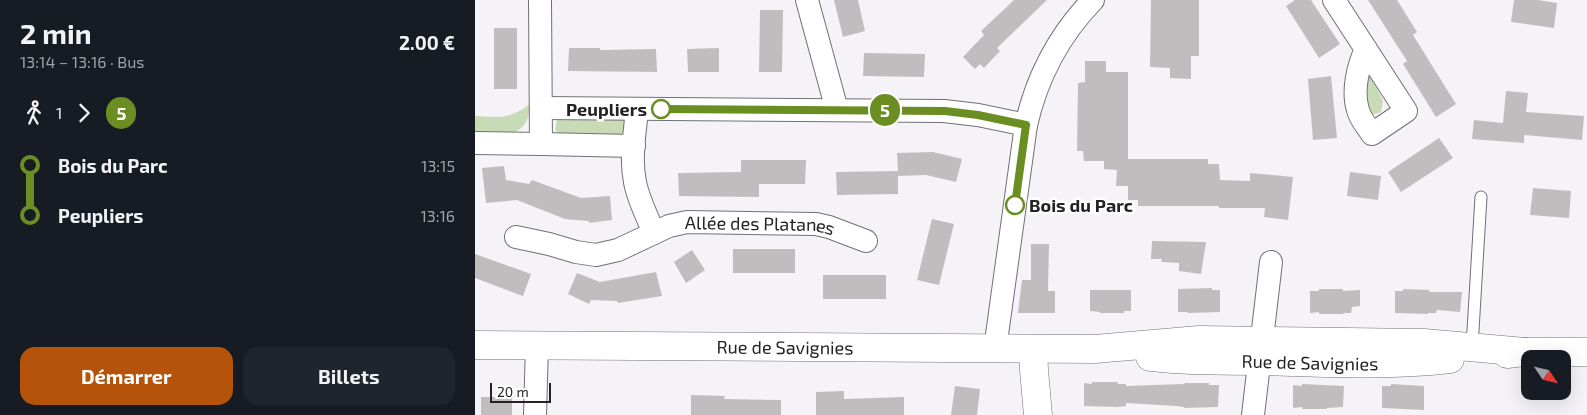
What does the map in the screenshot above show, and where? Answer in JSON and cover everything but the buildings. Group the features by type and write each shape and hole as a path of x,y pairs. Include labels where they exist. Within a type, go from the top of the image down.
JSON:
{"street":[{"path":"540,0 541,144"},
{"path":"807,0 837,110"},
{"path":"995,349 1026,125 1036,89 1048,62 1076,20 1093,0"},
{"path":"1334,0 1366,49"},
{"path":"541,108 960,112 1026,125"},
{"path":"637,109 633,167 635,184 654,233"},
{"path":"475,143 634,146"},
{"name":"Allée des Platanes","path":"516,237 596,255 618,250 677,223 806,222 829,226 866,241"},
{"path":"1253,415 1271,262"},
{"name":"Rue de Savignies","path":"475,345 1095,349 1165,359 1260,351 1414,362 1471,352 1587,352"},
{"path":"535,415 537,345"},
{"path":"1033,349 1038,415"}],"lane":[{"path":"1471,352 1481,197"}],"green space":[{"path":"1368,71 1383,101 1381,112 1372,115 1365,106"},
{"path":"529,105 528,117 519,129 506,134 475,133 475,116 509,115"},
{"path":"567,115 622,116 628,123 627,129 619,136 563,136 555,130 557,120"}],"bus line":[{"name":"5","path":"661,109 945,111 978,115 1026,125 1015,205"}],"place":[{"name":"Peupliers","path":"661,109"},
{"name":"Bois du Parc","path":"1015,205"}]}
